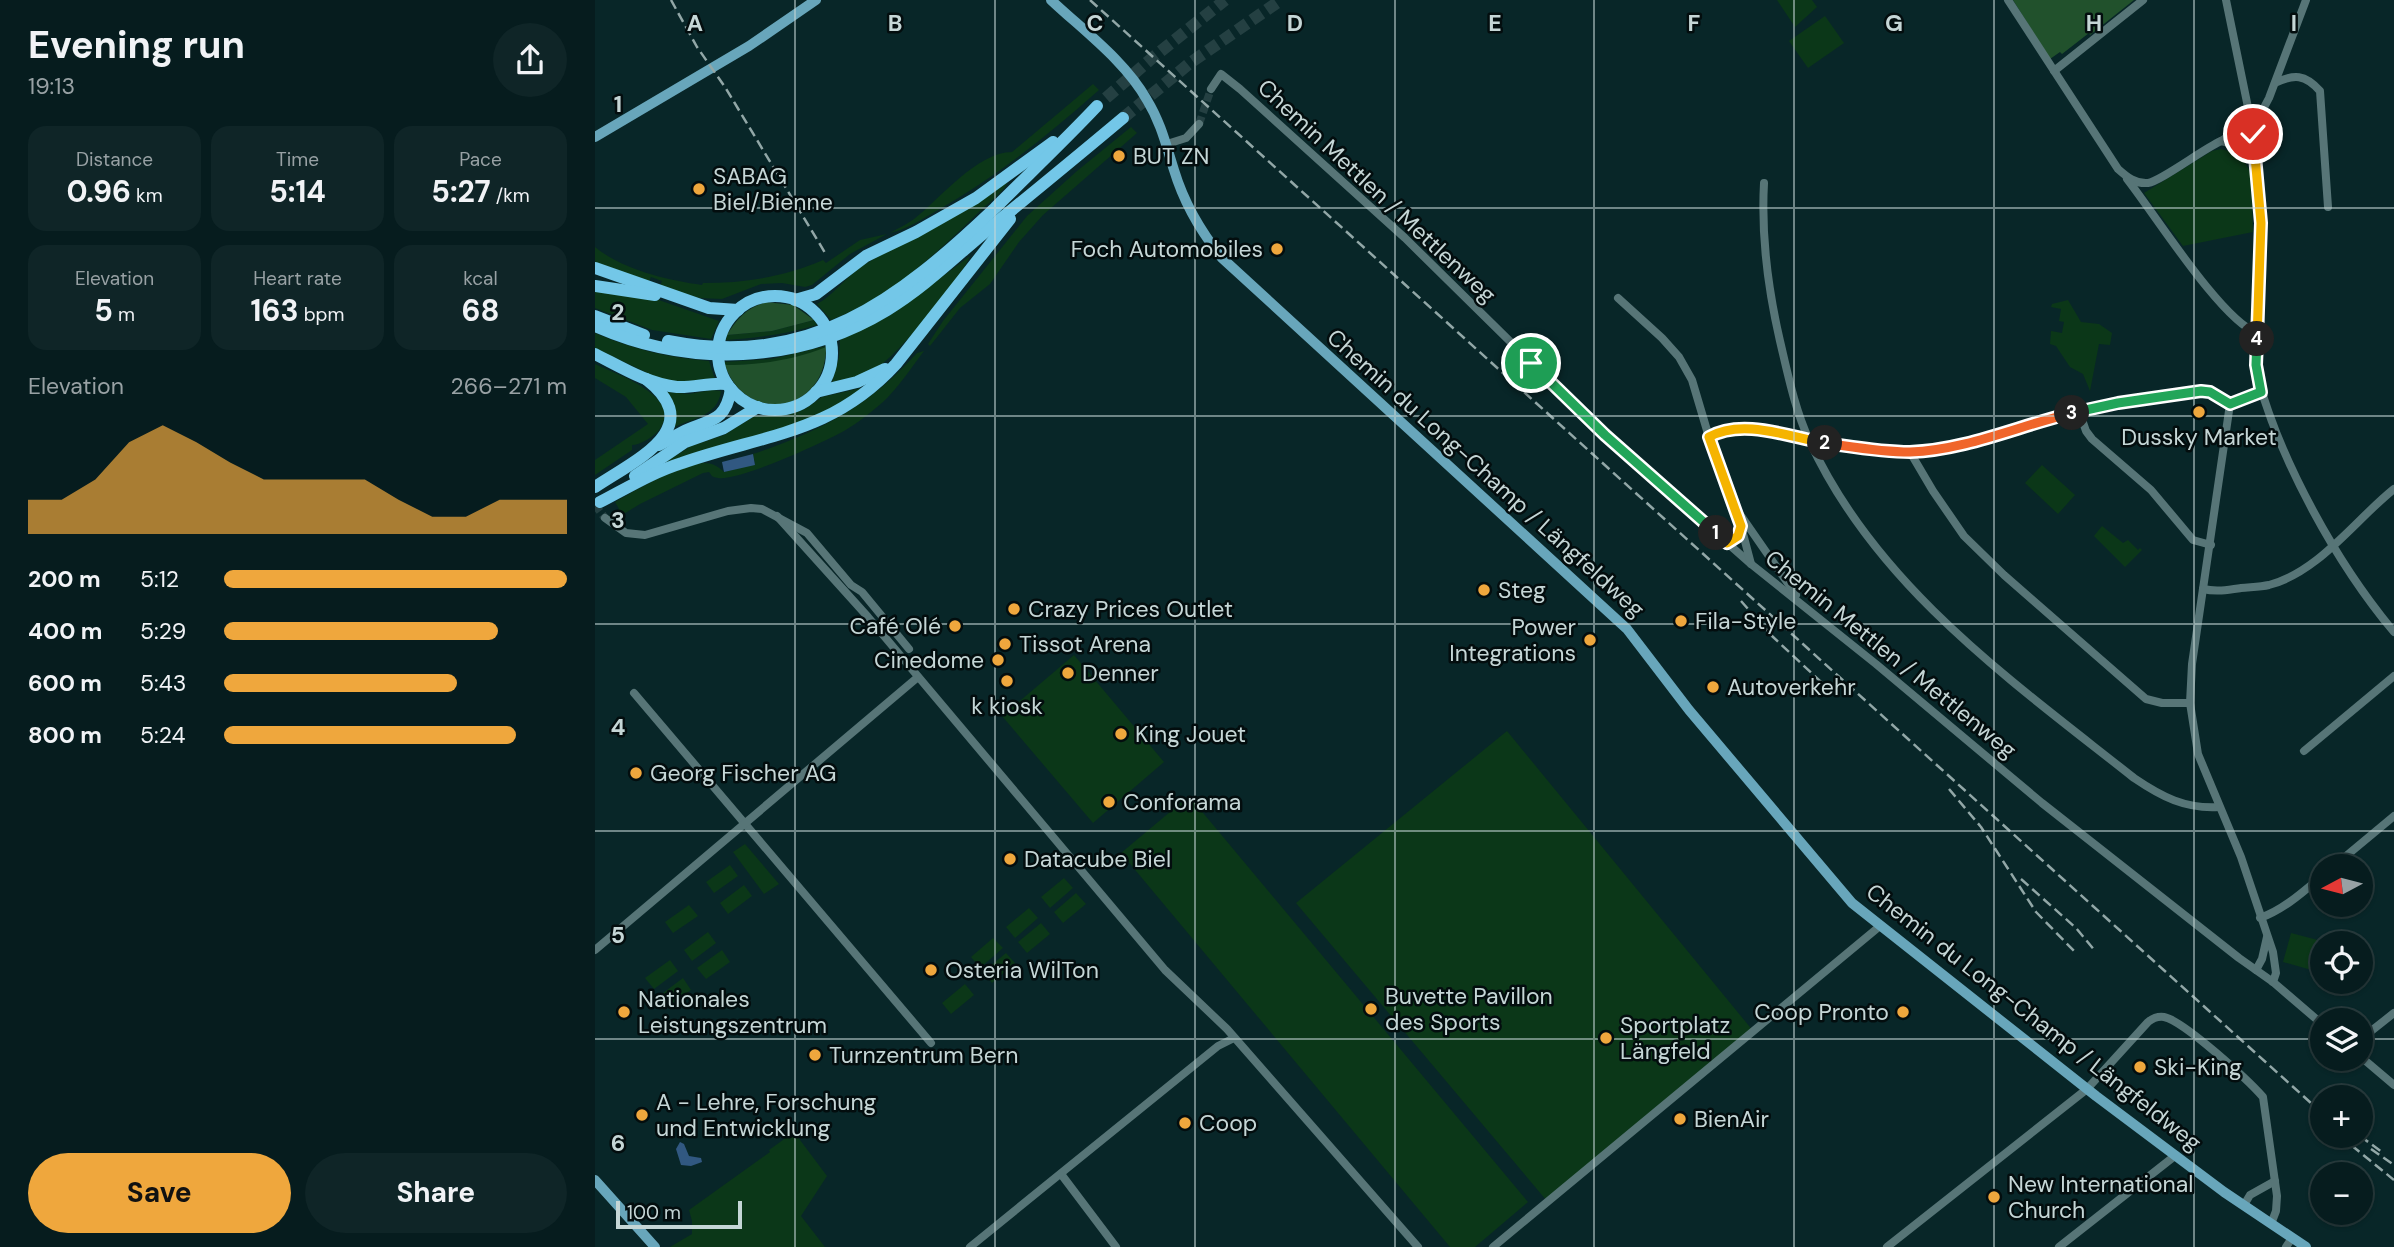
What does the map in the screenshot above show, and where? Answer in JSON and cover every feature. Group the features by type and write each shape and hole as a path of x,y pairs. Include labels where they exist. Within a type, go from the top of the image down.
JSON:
{"highway":[{"path":"595,316 633,332 661,339 722,346 790,340 845,322 884,302 927,270 1051,154 1102,102 1024,165 976,198 866,256 817,294 795,300"},
{"path":"595,326 650,345 708,355 763,353 823,340 865,322 903,299 1123,118"},
{"path":"597,503 673,466 781,436 828,416 872,387 913,343 1002,229 1053,177"},
{"path":"595,268 683,300 717,310 737,310"},
{"path":"595,286 683,300"},
{"path":"816,393 828,374 832,345 822,322 812,310 795,300 769,296 737,310 727,322 721,336 718,348 719,365 729,386 745,401 758,407 778,410 791,408 816,393 857,382 894,362 913,343"},
{"path":"595,354 646,379 679,387 729,386"},
{"path":"638,458 661,439 671,420 668,400 646,379"},
{"path":"595,487 677,435 717,418 727,405 729,386"},
{"path":"597,503 679,446 730,425 758,407"}],"main road":[{"path":"595,137 748,46 816,0"},
{"name":"Chemin du Long-Champ / Längfeldweg","path":"1051,0 1131,78 1148,100 1161,126 1174,171 1189,208 1222,258 1627,629 1689,710 1852,903 2087,1089 2271,1224 2289,1243 2306,1247"},
{"path":"595,1180 655,1247"}],"street":[{"path":"2008,0 2118,169 2126,176 2206,287 2241,323 2257,333"},
{"path":"2054,71 2143,0"},
{"path":"2226,0 2251,122 2261,223 2256,365 2261,392 2299,482 2375,610 2394,632"},
{"path":"2126,176 2140,183 2154,182 2260,115 2305,0"},
{"name":"Chemin Mettlen / Mettlenweg","path":"1211,89 1221,74 1240,89 1405,238 1605,435 1751,564 2052,811 2310,1014"},
{"path":"2274,83 2294,76 2304,77 2312,81 2320,91 2328,207"},
{"path":"1167,144 1186,138 1199,124"},
{"path":"2221,141 2242,146 2255,158"},
{"path":"1764,183 1766,262 1776,325 1791,387 1809,440 1836,491 1862,531 1889,564 1986,660 2156,793 2178,803 2200,808 2219,807"},
{"path":"1618,298 1662,338 1679,357 1692,380 1709,437 1737,510 1751,564"},
{"path":"1709,437 1720,431 1753,429 1873,450 1910,452 1970,443 2079,411 2201,391 2210,392 2230,404"},
{"path":"2230,404 2261,392"},
{"path":"2230,404 2192,664 2190,703 2198,754 2241,857 2276,962 2273,982"},
{"path":"2079,411 2092,439 2151,490 2193,540 2211,545"},
{"path":"1910,452 1964,536 2004,575 2146,699 2162,703 2190,703"},
{"path":"2203,589 2214,592 2270,585 2308,566 2394,489"},
{"path":"605,519 626,533 645,535 739,509 761,509 807,533 851,585 862,592 909,649"},
{"path":"1737,510 1804,606"},
{"path":"777,516 918,677 1165,970 1234,1038 1418,1247"},
{"path":"1727,543 1738,536 1741,526"},
{"path":"2304,751 2394,676"},
{"path":"595,950 918,677"},
{"path":"634,693 931,1043"},
{"path":"2348,854 2394,816"},
{"path":"2260,918 2271,914 2310,887"},
{"path":"1493,1247 1880,926"},
{"path":"2256,970 2265,950 2267,937"},
{"path":"2373,1030 2394,1013"},
{"path":"1887,1247 2087,1089 2148,1021 2156,1017 2167,1018 2195,1037 2263,1097 2276,1211 2271,1224"},
{"path":"969,1247 1218,1046 1234,1038"},
{"path":"2373,1067 2394,1085"},
{"path":"2059,1247 2176,1156"},
{"path":"1061,1174 1116,1247"},
{"path":"2244,1205 2250,1195 2274,1181"}],"green space":[{"path":"1777,0 1812,0 1817,7 1795,27"},
{"path":"2013,0 2134,0 2090,35 2089,33 2062,54 2060,52 2050,59"},
{"path":"1825,16 1844,43 1808,68 1789,41"},
{"path":"1093,84 1099,90 1002,169 921,220 890,233 914,219 972,168 999,154 1012,152"},
{"path":"1131,127 1137,133 1043,215 1019,242 990,284 960,308 930,346 928,344 943,321 1027,216"},
{"path":"2221,149 2240,154 2251,173 2253,232 2183,246 2144,193 2212,151"},
{"path":"1008,182 999,194 928,259 872,300 831,320 817,304 867,263"},
{"path":"887,234 850,254 812,285 805,287 782,283 761,284 722,299 699,298 660,286 662,281 651,277 649,282 595,262 595,247 632,268 660,277 702,285 734,282 794,271 823,260 826,263 860,240"},
{"path":"970,256 943,297 888,359 867,373 832,382 839,357 840,340 889,316"},
{"path":"595,289 653,298 719,321 711,339 652,330 595,308"},
{"path":"2068,300 2081,322 2099,324 2112,333 2110,345 2099,344 2090,391 2083,374 2070,367 2056,346 2050,344 2051,331 2062,333 2064,322 2059,321 2061,309 2051,307 2052,304"},
{"path":"766,302 793,305 814,320 772,331 727,335 743,314"},
{"path":"814,320 817,325 794,331 726,340 727,335 772,331"},
{"path":"595,333 651,352 709,361 715,379 688,384 660,379 595,348"},
{"path":"826,346 805,356 778,362 725,365 724,362 772,359"},
{"path":"826,347 823,369 813,386 800,398 783,404 766,404 750,397 735,384 725,365 777,361"},
{"path":"924,351 883,402 844,431 744,474 718,478 709,472 703,473 614,520 609,516 619,509 615,502 685,467 708,463 724,472 755,464 753,454 822,426 862,403 917,353"},
{"path":"595,364 645,388 663,407 665,418 653,436 632,445 632,450 595,475 595,460 648,424 626,397 595,378"},
{"path":"861,388 862,390 813,419 668,465 666,462 691,446 724,435 755,416 787,415 805,409 822,397"},
{"path":"721,391 719,399 710,411 674,427 674,409 667,392 689,394"},
{"path":"2042,465 2075,495 2058,514 2025,483"},
{"path":"2102,526 2123,543 2128,540 2138,550 2142,550 2125,567 2094,536"},
{"path":"1074,655 1164,762 1093,823 1002,716"},
{"path":"1507,731 1754,1032 1547,1201 1296,903"},
{"path":"1189,796 1528,1202 1475,1247 1450,1247 1121,853"},
{"path":"745,844 779,884 764,894 733,852"},
{"path":"730,865 738,876 714,893 706,882"},
{"path":"1064,878 1073,888 1050,908 1041,897"},
{"path":"744,885 752,896 728,914 720,903"},
{"path":"1076,893 1086,904 1063,923 1054,912"},
{"path":"689,905 698,916 673,933 665,922"},
{"path":"1029,908 1038,918 1015,938 1006,927"},
{"path":"1041,923 1050,934 1027,953 1018,942"},
{"path":"708,932 716,943 692,961 684,950"},
{"path":"2291,933 2310,938 2310,970 2283,962"},
{"path":"993,938 1003,948 980,968 971,957"},
{"path":"722,950 730,962 706,979 697,968"},
{"path":"1006,953 1015,963 992,983 983,972"},
{"path":"670,960 678,971 654,989 645,978"},
{"path":"683,978 691,990 667,1007 659,996"},
{"path":"965,984 974,995 951,1014 942,1003"},
{"path":"794,1132 827,1176 801,1216 825,1247 670,1247 692,1234 689,1210"}],"water":[{"path":"753,454 755,465 724,472 722,462"},
{"path":"680,1142 684,1144 689,1156 701,1158 702,1162 691,1166 681,1165 676,1149"}],"tunnel":[{"path":"1106,98 1225,0"},
{"path":"1123,118 1190,63 1281,0"},
{"path":"1199,124 1211,89"},
{"path":"595,505 605,518"}],"railway":[{"path":"671,0 697,47 725,87 827,256"},
{"path":"1090,0 2310,1102"},
{"path":"1741,601 1772,636 1835,695"},
{"path":"1949,789 1981,827 2036,912 2075,952"},
{"path":"2021,879 2076,928 2096,952"},
{"path":"2373,1145 2382,1152"},
{"path":"2355,1148 2394,1180"},
{"path":"2371,1149 2394,1165"}],"place":[{"name":"BUT ZN","path":"1119,156"},
{"name":"SABAG Biel/Bienne","path":"699,189"},
{"name":"Foch Automobiles","path":"1277,249"},
{"name":"Dussky Market","path":"2199,412"},
{"name":"Steg","path":"1484,590"},
{"name":"Crazy Prices Outlet","path":"1014,609"},
{"name":"Fila-Style","path":"1681,621"},
{"name":"Café Olé","path":"955,626"},
{"name":"Power Integrations","path":"1590,640"},
{"name":"Tissot Arena","path":"1005,644"},
{"name":"Cinedome","path":"998,660"},
{"name":"Denner","path":"1068,673"},
{"name":"k kiosk","path":"1007,681"},
{"name":"Autoverkehr","path":"1713,687"},
{"name":"King Jouet","path":"1121,734"},
{"name":"Georg Fischer AG","path":"636,773"},
{"name":"Conforama","path":"1109,802"},
{"name":"Datacube Biel","path":"1010,859"},
{"name":"Osteria WilTon","path":"931,970"},
{"name":"Buvette Pavillon des Sports","path":"1371,1009"},
{"name":"Nationales Leistungszentrum","path":"624,1012"},
{"name":"Coop Pronto","path":"1903,1012"},
{"name":"Sportplatz Längfeld","path":"1606,1038"},
{"name":"Turnzentrum Bern","path":"815,1055"},
{"name":"Ski-King","path":"2140,1067"},
{"name":"A - Lehre, Forschung und Entwicklung","path":"642,1115"},
{"name":"BienAir","path":"1680,1119"},
{"name":"Coop","path":"1185,1123"},
{"name":"New International Church","path":"1994,1197"}],"route":[{"path":"1531,363 1605,435 1727,543 1738,536 1741,526 1709,437 1720,431 1753,429 1860,449 1910,452 1970,443 2063,415 2118,403 2205,391 2230,404 2261,392 2256,365 2261,205 2253,134"}]}
